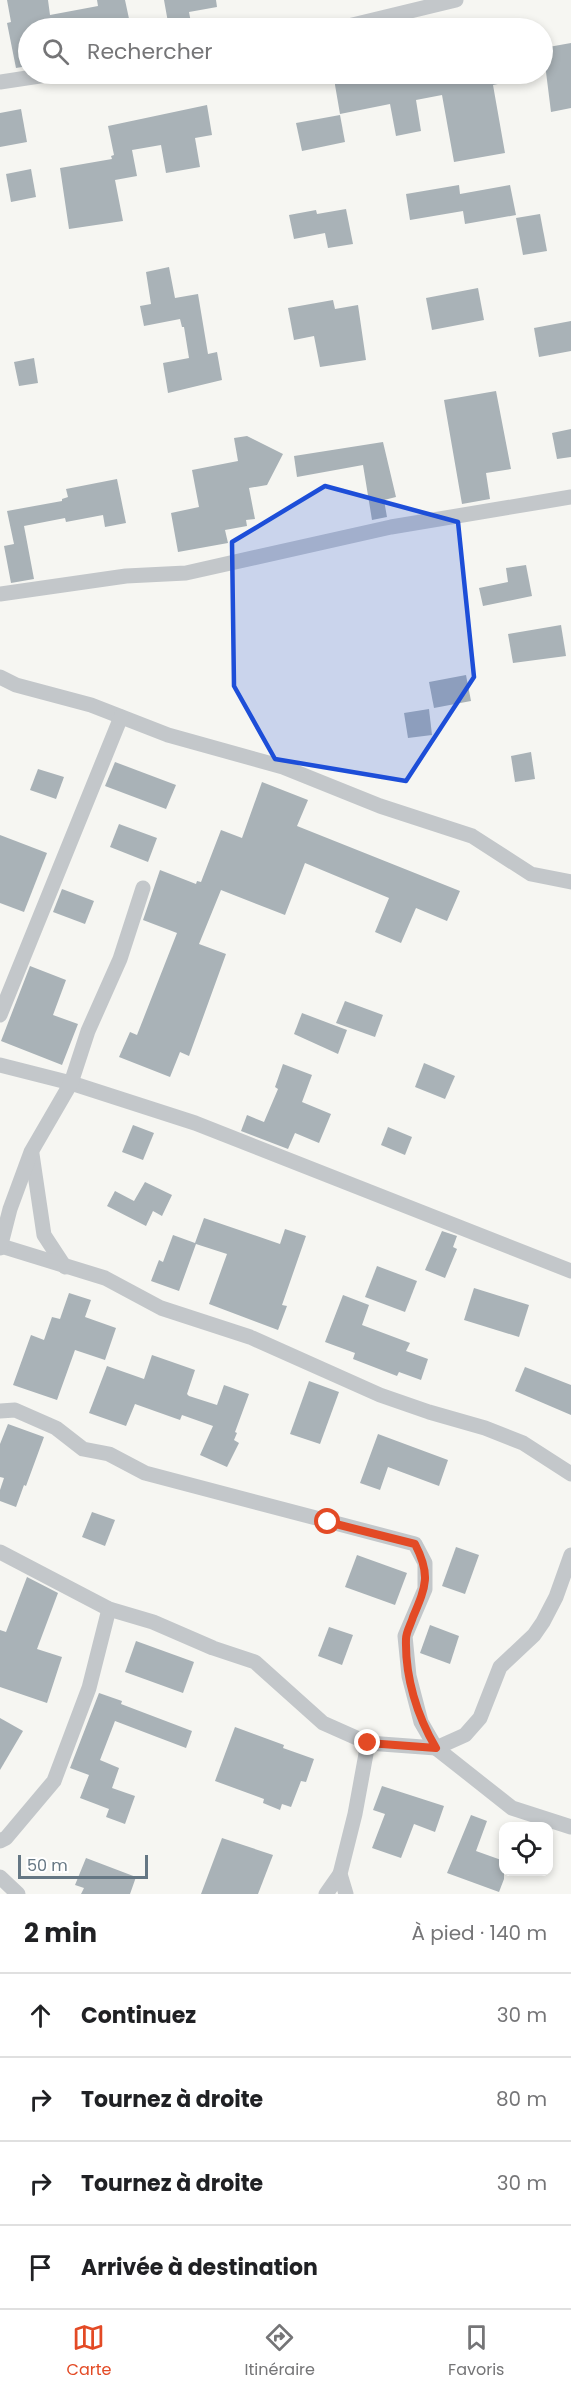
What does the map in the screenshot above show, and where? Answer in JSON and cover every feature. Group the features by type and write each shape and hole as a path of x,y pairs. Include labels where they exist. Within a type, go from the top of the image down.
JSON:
{"street":[{"path":"381,18 456,0"},
{"path":"0,82 18,79"},
{"path":"0,594 126,576 186,573 391,527 571,497"},
{"path":"0,677 16,685 91,705 168,735 283,767 380,806 472,836 531,874 571,882"},
{"path":"0,1015 121,717"},
{"path":"143,888 120,959 88,1031 71,1083 31,1152 10,1209 0,1247 105,1278 161,1308 250,1337 402,1404 485,1428 523,1443 571,1474"},
{"path":"0,1065 71,1083 195,1123 571,1271"},
{"path":"31,1152 44,1235 65,1267"},
{"path":"0,1412 15,1410 56,1428 83,1449 109,1454 145,1473 415,1544 425,1563 425,1589 405,1636 408,1666 421,1722 436,1748 512,1808 571,1827"},
{"path":"0,1552 109,1609 153,1622 255,1662 323,1723 368,1743 436,1748 465,1735 480,1718 500,1667 534,1635 564,1597 571,1555"},
{"path":"0,1841 6,1838 54,1781 89,1688 109,1609"},
{"path":"326,1894 340,1874 355,1814 368,1743"},
{"path":"340,1874 346,1894"},
{"path":"0,1877 18,1894"}],"highlighted area":[{"path":"325,486 458,522 474,677 406,781 275,759 234,686 232,542"}],"building":[{"path":"7,0 48,0 50,15 98,6 97,0 125,0 129,18 18,18 18,68 16,68 7,23 11,22"},
{"path":"164,0 216,0 217,7 189,12 190,18 167,18"},
{"path":"571,43 571,108 551,112 548,84 553,84 553,46"},
{"path":"498,84 493,85 505,153 454,162 442,95 416,100 421,131 396,136 390,104 340,114 335,85"},
{"path":"207,105 212,135 195,138 200,167 166,173 161,145 132,150 137,176 115,180 123,221 69,229 60,168 112,159 111,156 114,155 108,126"},
{"path":"21,109 27,142 0,147 0,113"},
{"path":"340,115 345,142 302,151 296,123"},
{"path":"31,169 36,197 11,202 6,174"},
{"path":"459,185 460,194 510,185 516,215 465,224 463,211 410,220 406,194"},
{"path":"346,209 353,244 328,248 325,233 294,239 289,215 316,210 317,214"},
{"path":"540,214 547,251 523,255 516,218"},
{"path":"169,267 175,298 198,294 208,354 217,352 222,380 168,393 163,363 189,358 184,327 180,319 144,326 140,306 151,304 146,272"},
{"path":"478,288 484,320 432,330 426,298"},
{"path":"333,300 335,309 358,305 366,360 320,367 314,336 294,340 288,308"},
{"path":"571,321 571,351 539,357 534,328"},
{"path":"34,358 38,383 19,386 14,362"},
{"path":"496,391 511,469 486,473 490,499 462,504 444,400"},
{"path":"571,429 571,457 557,459 552,433"},
{"path":"247,436 283,454 267,485 249,488 255,519 246,520 247,526 225,530 228,543 178,552 171,513 199,507 192,470 238,461 234,438"},
{"path":"383,442 396,497 384,500 387,517 372,520 363,465 297,477 294,456"},
{"path":"117,479 126,523 105,527 103,515 66,522 65,518 24,526 34,579 11,583 4,546 14,544 7,511 62,501 68,497 66,489"},
{"path":"526,565 532,596 483,606 479,588 508,582 506,568"},
{"path":"561,625 566,656 513,663 508,634"},
{"path":"466,675 471,701 434,708 429,682"},
{"path":"429,709 432,735 408,738 404,713"},
{"path":"531,752 535,779 515,782 511,756"},
{"path":"115,762 176,785 166,809 105,786"},
{"path":"38,769 64,777 56,799 30,790"},
{"path":"262,782 308,800 297,826 460,891 447,921 416,908 401,943 375,932 389,898 305,863 285,915 221,890 199,944 226,954 189,1056 180,1052 170,1077 119,1057 130,1032 137,1035 177,933 143,920 160,870 196,884 197,881 201,882 221,830 242,838"},
{"path":"119,824 157,838 148,862 110,847"},
{"path":"0,835 47,853 24,912 0,903"},
{"path":"62,889 94,901 85,924 53,912"},
{"path":"30,966 66,980 53,1015 78,1024 62,1065 1,1041"},
{"path":"345,1001 383,1015 375,1037 336,1023"},
{"path":"302,1013 347,1030 338,1054 294,1034"},
{"path":"424,1063 455,1076 445,1099 415,1087"},
{"path":"283,1064 312,1075 302,1102 331,1114 319,1143 295,1133 288,1149 241,1131 247,1115 264,1122 278,1089 275,1087"},
{"path":"133,1125 154,1133 143,1160 122,1152"},
{"path":"388,1127 412,1137 405,1155 381,1145"},
{"path":"145,1182 172,1195 162,1216 153,1211 146,1226 107,1206 115,1191 134,1201"},
{"path":"204,1218 280,1244 285,1229 306,1236 282,1305 287,1306 278,1330 209,1304 227,1254 196,1244 179,1291 151,1281 159,1260 163,1262 173,1235 195,1243"},
{"path":"442,1231 457,1236 453,1247 457,1249 445,1278 425,1270"},
{"path":"377,1266 417,1281 405,1312 365,1297"},
{"path":"474,1288 529,1305 519,1337 464,1320"},
{"path":"69,1293 91,1300 85,1317 116,1328 105,1360 75,1350 57,1400 13,1385 31,1335 44,1340 52,1317 60,1319"},
{"path":"343,1295 369,1305 362,1325 410,1343 406,1351 428,1359 421,1380 399,1372 397,1376 353,1359 355,1353 325,1342"},
{"path":"152,1355 195,1370 187,1394 189,1396 217,1405 224,1385 249,1394 235,1432 237,1433 234,1440 239,1443 227,1467 200,1455 213,1426 182,1415 180,1420 135,1404 126,1426 89,1413 107,1366 144,1379"},
{"path":"525,1367 571,1385 571,1415 515,1391"},
{"path":"309,1381 339,1392 320,1444 290,1434"},
{"path":"8,1424 44,1437 16,1507 0,1501 0,1490 4,1478 0,1477 0,1444"},
{"path":"378,1434 448,1460 439,1486 388,1467 380,1490 360,1483"},
{"path":"92,1512 115,1520 105,1546 82,1537"},
{"path":"456,1547 479,1555 465,1594 442,1586"},
{"path":"357,1555 407,1573 395,1605 345,1587"},
{"path":"27,1577 58,1593 37,1649 62,1657 47,1703 0,1687 0,1630 6,1632"},
{"path":"430,1625 459,1636 450,1664 420,1653"},
{"path":"329,1627 353,1635 342,1665 318,1656"},
{"path":"136,1641 194,1662 183,1693 125,1672"},
{"path":"99,1693 122,1701 121,1704 192,1731 186,1748 115,1721 100,1760 119,1768 112,1788 135,1796 125,1824 106,1817 109,1809 80,1798 89,1775 70,1768"},
{"path":"0,1718 23,1731 0,1770"},
{"path":"235,1727 314,1759 306,1782 301,1781 291,1807 282,1804 280,1810 263,1803 264,1799 215,1781"},
{"path":"382,1786 444,1806 435,1832 414,1824 401,1858 372,1848 385,1814 373,1810"},
{"path":"471,1815 487,1821 476,1851 499,1859 499,1876 504,1876 504,1879 499,1892 447,1873"},
{"path":"222,1838 273,1855 258,1894 201,1894"},
{"path":"86,1858 136,1877 130,1894 81,1894 84,1888 75,1885"}],"route":[{"path":"328,1522 415,1544 425,1563 425,1589 405,1636 409,1676 421,1722 436,1748 368,1743"}]}
